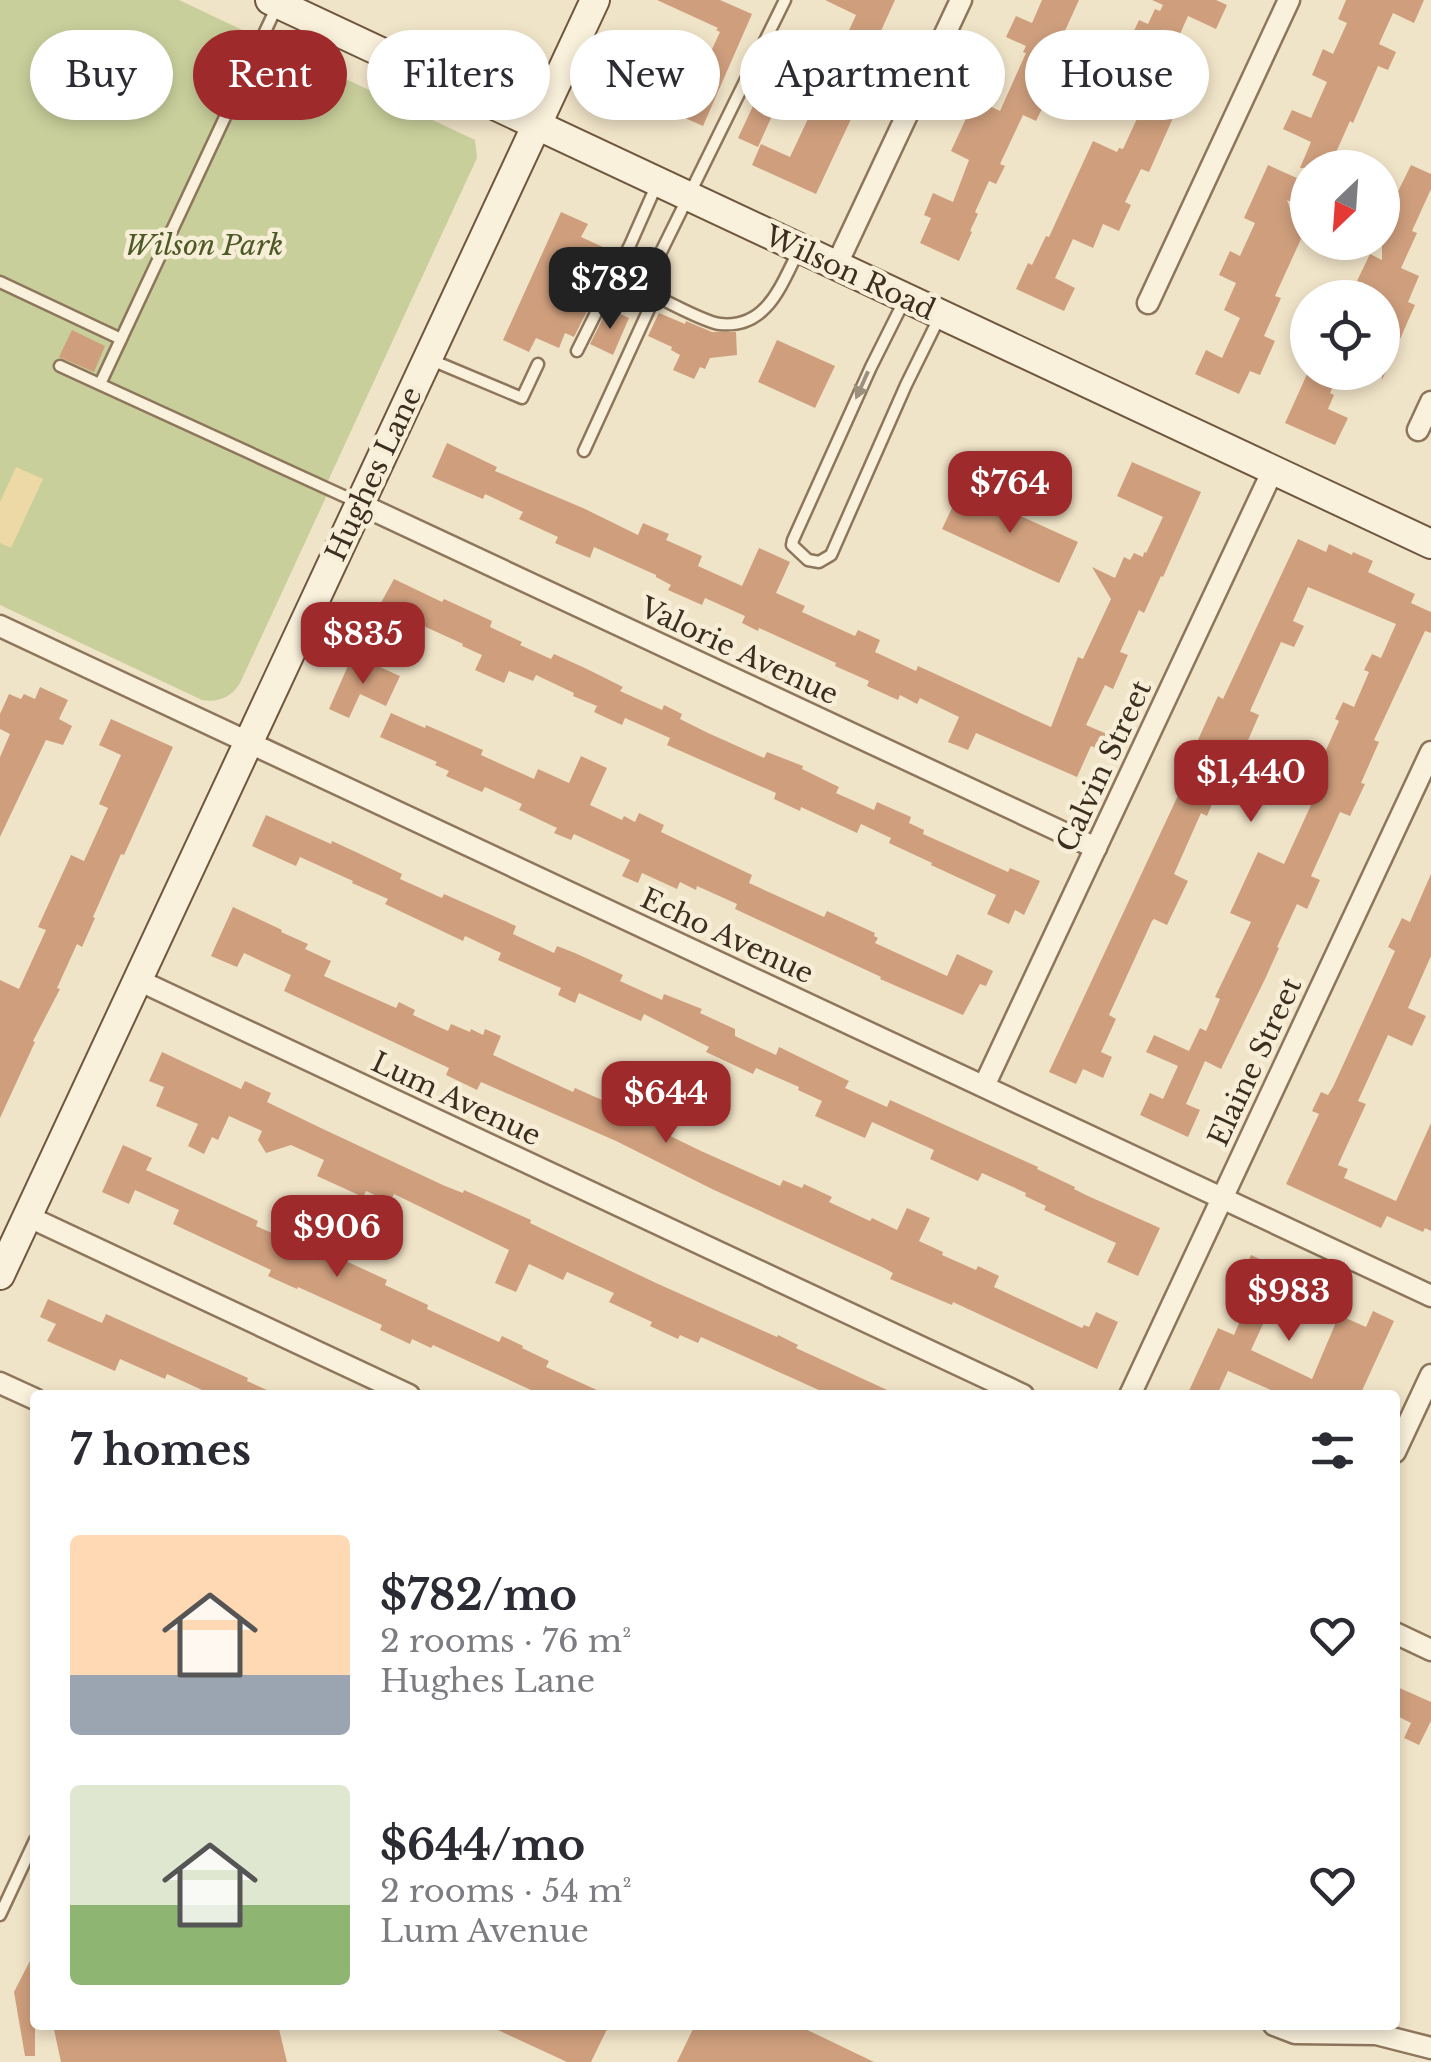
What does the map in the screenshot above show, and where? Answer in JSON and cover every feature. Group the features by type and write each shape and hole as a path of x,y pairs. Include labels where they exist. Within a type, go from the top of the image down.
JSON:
{"street":[{"name":"Hughes Lane","path":"0,1275 595,0"},
{"path":"836,266 960,0"},
{"path":"1148,303 1290,0"},
{"name":"Wilson Road","path":"274,2 1431,544"},
{"path":"1418,430 1431,402"},
{"name":"Calvin Street","path":"984,1086 1273,470"},
{"name":"Valorie Avenue","path":"360,504 1096,848"},
{"name":"Echo Avenue","path":"0,626 1431,1296"},
{"name":"Elaine Street","path":"1132,1390 1431,752"},
{"name":"Lum Avenue","path":"138,980 1012,1390"},
{"path":"28,1216 399,1390"},
{"path":"1400,1441 1431,1375"},
{"path":"0,1382 30,1397"},
{"path":"1400,1636 1431,1650"},
{"path":"1287,2030 1376,2034 1431,2048"}],"lane":[{"path":"784,0 661,252 648,287 655,296 719,324 754,320 772,302 799,250"},
{"path":"100,384 274,2"},
{"path":"577,350 657,183"},
{"path":"0,282 121,339"},
{"path":"584,452 655,296"},
{"path":"905,298 793,540 792,545 808,560 819,562 831,555 941,314"},
{"path":"428,358 522,398 538,364"},
{"path":"60,366 360,504"},
{"path":"0,1914 30,1851"}],"green space":[{"name":"Wilson Park","path":"0,0 179,0 242,30 193,30 193,120 347,120 347,80 367,89 367,120 433,120 475,140 477,158 328,481 322,478 316,489 327,495 233,692 219,700 202,700 0,605"}],"sand":[{"path":"16,467 43,479 11,548 0,543 0,502"}],"building":[{"path":"657,0 720,0 752,14 745,30 740,30 740,41 720,87 718,28"},
{"path":"825,0 895,0 881,30 849,30 856,15"},
{"path":"1042,0 1079,0 1065,30 1025,30 1025,46 1006,37 1016,16 1032,23"},
{"path":"1152,0 1216,0 1227,5 1216,29 1188,16 1182,30 1134,30 1139,20 1148,24 1155,9 1160,11 1163,5"},
{"path":"1346,0 1424,0 1414,23 1393,13 1379,44 1396,52 1388,70 1378,66 1337,150 1308,150 1311,142 1283,129 1292,110 1311,118 1327,82 1312,75 1323,49 1333,54 1347,23 1338,19"},
{"path":"1025,55 1025,116 1000,164 1005,166 996,184 989,181 959,261 920,243 931,218 924,215 933,193 953,202 969,160 951,151 965,120 1005,120 1005,100"},
{"path":"746,120 770,120 758,147 738,138"},
{"path":"807,120 851,120 816,194 752,165 761,144 790,157"},
{"path":"1136,120 1172,120 1149,172 1141,169 1125,202 1131,205 1119,231 1103,224 1093,248 1073,239 1055,278 1075,288 1064,311 1016,289 1028,263 1032,265 1046,236 1049,237 1093,141 1117,152 1123,149"},
{"path":"1268,165 1290,175 1290,201 1287,200 1291,260 1275,296 1281,298 1264,336 1275,341 1260,375 1250,371 1239,394 1195,374 1206,350 1222,358 1240,318 1224,310 1236,283 1219,275 1230,251 1240,256 1255,223 1244,218"},
{"path":"1411,165 1431,174 1431,189 1412,231 1417,233 1401,268 1419,276 1408,302 1415,305 1400,339 1400,280 1357,280 1367,260 1400,260 1400,187"},
{"path":"561,212 588,224 581,237 605,248 583,297 592,301 574,337 565,333 559,348 536,338 529,352 503,340"},
{"path":"608,308 629,318 613,355 590,344"},
{"path":"659,313 712,332 736,332 737,355 710,358 694,379 673,370 680,355 648,336"},
{"path":"72,330 105,346 94,372 59,357"},
{"path":"777,340 835,366 815,408 758,382"},
{"path":"1300,390 1331,390 1334,395 1328,409 1348,418 1335,445 1285,423"},
{"path":"447,443 497,467 495,471 638,535 643,523 669,534 666,540 702,556 698,566 742,586 759,548 790,562 776,593 805,606 802,612 855,636 858,630 880,640 875,652 916,671 918,666 1051,727 1078,657 1083,659 1111,599 1092,567 1115,578 1124,557 1130,560 1134,553 1143,557 1163,517 1117,496 1132,462 1201,492 1163,577 1144,613 1139,610 1120,652 1128,655 1113,689 1105,685 1086,725 1107,734 1099,749 1091,746 1077,777 976,733 968,750 948,742 959,717 920,698 917,704 900,695 898,700 867,686 869,681 835,666 836,663 742,623 745,616 705,598 702,605 668,590 671,585 656,575 594,547 590,558 555,543 558,537 519,519 523,512 485,494 483,499 432,477"},
{"path":"961,489 1078,542 1059,583 942,529"},
{"path":"1298,539 1326,552 1329,544 1373,561 1368,572 1415,594 1411,603 1431,612 1431,633 1425,631 1374,740 1379,742 1350,816 1340,812 1311,876 1320,880 1307,909 1297,904 1221,1069 1205,1061 1186,1104 1200,1110 1188,1137 1140,1115 1150,1093 1163,1099 1178,1066 1146,1052 1154,1035 1189,1051 1200,1028 1206,1031 1220,999 1215,997 1251,922 1230,913 1258,852 1284,864 1322,781 1314,777 1339,721 1335,719 1343,702 1354,707 1372,654 1381,658 1396,624 1308,587 1293,621 1304,626 1294,647 1281,642 1250,711 1259,715 1239,761 1231,758 1207,816 1201,813 1174,874 1188,881 1167,925 1152,921 1109,1015 1116,1019 1101,1052 1112,1057 1103,1078 1083,1069 1076,1084 1049,1072 1202,744 1197,742 1218,696 1223,699"},
{"path":"394,579 492,621 490,627 522,642 520,645 587,669 623,687 620,691 662,710 664,705 682,714 680,719 708,733 764,758 767,752 803,766 802,769 839,787 836,793 874,810 877,802 911,817 909,823 924,830 923,834 1008,872 1010,868 1040,881 1024,915 1015,910 1009,924 987,914 996,895 889,843 891,838 861,824 857,833 801,807 800,811 774,799 776,793 667,745 670,738 625,718 622,725 594,712 597,706 536,675 533,681 509,671 504,683 475,670 482,655 406,618 396,639 364,624 371,608 377,610"},
{"path":"351,659 400,676 386,706 360,694 349,718 329,709"},
{"path":"40,687 68,700 59,719 72,726 63,745 46,740 0,837 0,757 10,734 0,729 0,714 9,694 35,699"},
{"path":"391,713 483,750 481,755 534,779 538,769 569,783 581,756 607,768 590,805 622,820 624,816 635,822 639,813 664,825 661,832 752,875 749,883 824,917 827,911 875,933 875,943 947,976 957,954 993,971 986,986 980,984 963,1015 735,909 737,904 697,886 696,890 680,882 677,889 642,873 638,883 622,876 630,860 574,834 571,840 554,833 557,828 519,810 522,804 485,787 482,792 446,776 449,771 435,765 437,762 380,737"},
{"path":"111,719 173,747 124,855 121,854 82,947 77,944 0,1118 0,980 19,989 46,930 38,927 71,855 84,861 108,808 99,804 121,755 99,745"},
{"path":"266,815 358,853 402,874 400,879 442,898 444,894 516,926 513,934 554,953 557,946 623,975 620,981 662,1000 664,994 702,1009 700,1013 735,1029 735,1036 776,1055 779,1047 849,1081 845,1088 887,1107 890,1100 1160,1228 1138,1276 1107,1262 1116,1243 1044,1210 1046,1206 1025,1196 1026,1193 982,1173 978,1181 930,1159 934,1150 872,1122 865,1138 815,1116 822,1101 798,1090 799,1087 756,1068 753,1074 706,1052 709,1047 644,1014 641,1021 579,993 575,1003 558,995 561,988 498,960 501,953 465,936 463,941 385,904 388,899 353,881 300,857 296,866 252,846"},
{"path":"1431,874 1431,956 1408,1008 1426,1016 1412,1046 1388,1035 1358,1101 1366,1104 1338,1165 1348,1169 1344,1178 1396,1201 1431,1123 1431,1231 1425,1228 1423,1232 1387,1216 1381,1228 1286,1184 1319,1114 1312,1111 1321,1092 1328,1095 1333,1087 1395,951 1388,947 1402,918 1410,922"},
{"path":"233,907 308,944 305,949 331,961 324,976 396,1008 399,1002 415,1010 413,1015 448,1031 451,1024 470,1032 471,1029 483,1035 485,1029 501,1036 493,1055 573,1092 575,1088 611,1104 613,1100 632,1108 629,1114 701,1151 780,1186 783,1180 802,1188 804,1184 832,1197 829,1202 897,1230 907,1208 930,1218 919,1241 976,1270 978,1266 999,1276 994,1287 1082,1328 1089,1327 1096,1312 1118,1322 1097,1369 953,1302 952,1305 890,1279 893,1273 882,1267 616,1141 481,1082 477,1090 446,1075 449,1068 284,991 291,975 244,953 237,967 211,956"},
{"path":"162,1052 241,1089 245,1081 271,1093 267,1102 323,1129 445,1186 463,1193 464,1190 531,1220 530,1223 778,1335 798,1345 796,1348 887,1390 819,1390 701,1337 698,1343 680,1335 678,1339 609,1302 614,1293 567,1272 563,1280 529,1264 516,1292 495,1283 509,1250 394,1194 390,1202 366,1191 363,1197 317,1176 324,1160 291,1145 266,1153 258,1140 262,1131 229,1116 218,1140 212,1137 204,1154 188,1146 198,1124 156,1106 164,1087 149,1081"},
{"path":"123,1145 152,1158 146,1170 258,1221 256,1226 311,1250 313,1246 387,1280 385,1285 428,1305 427,1309 499,1342 502,1336 523,1346 549,1361 546,1367 597,1390 531,1390 433,1345 431,1348 412,1339 410,1344 380,1330 382,1325 268,1276 271,1270 173,1224 179,1210 135,1190 129,1204 102,1192"},
{"path":"1251,1255 1299,1277 1282,1314 1270,1309 1251,1350 1312,1379 1339,1315 1366,1327 1373,1311 1394,1321 1362,1390 1271,1390 1228,1371 1219,1390 1189,1390 1218,1328 1234,1335 1249,1299 1234,1292"},
{"path":"48,1299 102,1323 106,1314 267,1390 202,1390 120,1359 115,1371 47,1341 56,1324 40,1317"},
{"path":"1400,1688 1431,1702 1431,1721 1419,1745 1404,1738 1411,1723 1400,1718"},
{"path":"30,1961 30,2030 35,2030 35,2056 25,2056 14,1992"},
{"path":"54,2030 279,2030 287,2062 61,2062"},
{"path":"498,2030 607,2030 591,2062 567,2062"},
{"path":"693,2030 807,2030 874,2062 677,2062"}]}
